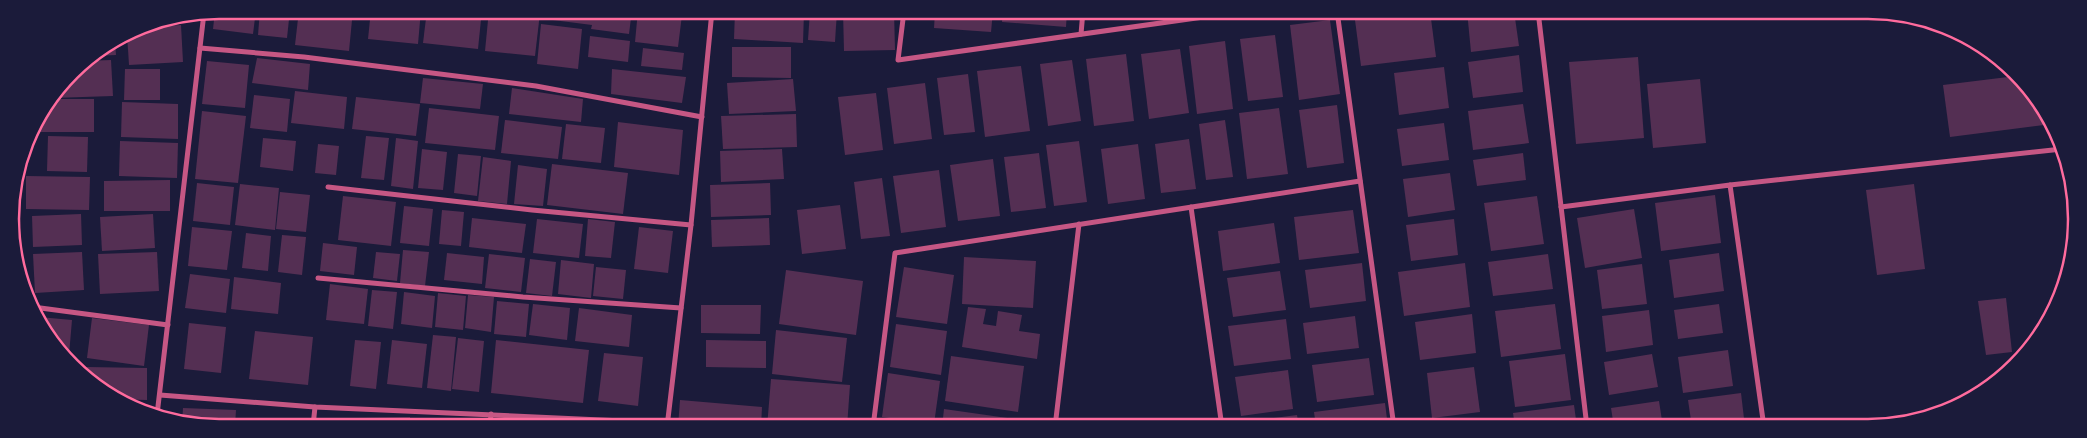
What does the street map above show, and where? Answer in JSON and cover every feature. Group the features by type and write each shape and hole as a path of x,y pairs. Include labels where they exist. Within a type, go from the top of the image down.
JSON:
{"street":[{"path":"158,410 203,19"},
{"path":"668,419 691,225 711,19"},
{"path":"903,19 898,60 1189,19"},
{"path":"1081,34 1082,19"},
{"path":"1338,19 1393,419"},
{"path":"1539,19 1586,419"},
{"path":"200,48 304,58 536,86 702,117"},
{"path":"1561,207 1730,185 2056,150"},
{"path":"873,419 895,253 1360,181"},
{"path":"1730,185 1763,419"},
{"path":"328,188 691,225"},
{"path":"1191,207 1221,419"},
{"path":"1056,419 1079,224"},
{"path":"318,278 523,297 681,308"},
{"path":"39,308 168,325"},
{"path":"160,394 315,407 571,419"},
{"path":"314,419 315,407"},
{"path":"491,414 491,419"}],"building":[{"path":"214,19 255,19 253,34 213,29"},
{"path":"259,19 289,19 287,38 258,35"},
{"path":"298,19 352,19 349,51 295,45"},
{"path":"370,19 420,19 418,44 368,39"},
{"path":"426,19 481,19 478,49 423,43"},
{"path":"488,19 539,19 535,56 485,51"},
{"path":"545,19 631,19 629,34 591,29 592,25"},
{"path":"637,19 682,19 678,47 635,42"},
{"path":"735,19 804,19 803,43 734,39"},
{"path":"809,19 836,19 835,42 808,40"},
{"path":"843,19 894,19 895,50 844,51"},
{"path":"935,19 992,19 991,32 934,28"},
{"path":"1002,19 1066,19 1066,27 1002,22"},
{"path":"1431,19 1436,57 1361,66 1355,20"},
{"path":"1468,19 1515,19 1519,46 1471,52"},
{"path":"1330,20 1340,94 1299,100 1290,25"},
{"path":"541,24 582,29 578,69 537,64"},
{"path":"181,25 183,62 129,65 127,41 167,26"},
{"path":"1275,35 1283,97 1248,101 1240,39"},
{"path":"590,36 630,41 628,62 588,57"},
{"path":"1225,41 1233,109 1197,114 1189,46"},
{"path":"732,47 791,47 791,78 732,77"},
{"path":"115,48 116,55 103,56"},
{"path":"643,48 684,53 682,70 641,66"},
{"path":"1180,49 1189,113 1149,119 1141,54"},
{"path":"1126,54 1134,121 1094,126 1086,59"},
{"path":"1519,55 1523,92 1473,98 1468,62"},
{"path":"1638,57 1644,138 1576,144 1569,62"},
{"path":"257,58 310,64 308,90 252,83"},
{"path":"111,60 113,96 59,98 77,77 96,61"},
{"path":"1072,60 1081,121 1048,126 1040,64"},
{"path":"207,61 249,65 245,108 202,104"},
{"path":"1021,66 1030,131 985,137 977,71"},
{"path":"1444,67 1449,108 1399,115 1394,73"},
{"path":"125,69 160,69 160,100 124,100"},
{"path":"612,69 686,77 682,103 611,94"},
{"path":"968,74 975,132 944,135 937,78"},
{"path":"2010,77 2035,108 2044,125 1950,137 1943,85"},
{"path":"423,78 483,84 480,109 420,103"},
{"path":"793,79 796,111 729,114 727,83"},
{"path":"1700,79 1706,143 1653,148 1647,84"},
{"path":"925,83 932,139 894,144 887,88"},
{"path":"512,88 583,99 581,122 509,114"},
{"path":"295,91 347,97 344,129 291,123"},
{"path":"876,93 883,150 845,155 838,97"},
{"path":"254,95 290,99 287,132 250,128"},
{"path":"356,97 420,104 416,136 352,129"},
{"path":"59,99 94,99 94,132 39,132"},
{"path":"122,102 178,104 178,139 121,137"},
{"path":"1523,104 1529,143 1473,150 1468,111"},
{"path":"1337,105 1344,163 1307,168 1299,110"},
{"path":"429,108 499,116 495,150 425,143"},
{"path":"1279,108 1288,174 1247,179 1239,113"},
{"path":"202,111 246,116 238,183 195,179"},
{"path":"796,114 797,147 723,149 721,116"},
{"path":"505,120 562,127 558,159 501,153"},
{"path":"1225,120 1233,177 1206,180 1199,124"},
{"path":"618,122 683,130 679,175 614,167"},
{"path":"1444,123 1449,160 1402,166 1397,129"},
{"path":"566,124 605,128 601,163 562,159"},
{"path":"48,136 88,137 87,172 47,171"},
{"path":"366,136 389,138 384,180 361,178"},
{"path":"263,138 296,141 293,171 260,167"},
{"path":"396,138 418,141 413,189 391,186"},
{"path":"1189,139 1196,189 1161,193 1155,144"},
{"path":"120,141 178,143 177,178 119,176"},
{"path":"1079,141 1087,202 1054,206 1046,145"},
{"path":"318,144 339,146 336,175 315,173"},
{"path":"1138,144 1145,199 1108,204 1101,149"},
{"path":"422,149 447,152 443,190 418,188"},
{"path":"782,149 784,179 721,182 720,151"},
{"path":"1039,153 1046,208 1011,212 1004,157"},
{"path":"1523,153 1526,180 1477,186 1473,160"},
{"path":"458,154 481,156 477,196 454,193"},
{"path":"483,157 511,161 507,204 478,201"},
{"path":"993,159 1000,216 958,221 950,165"},
{"path":"552,164 628,173 623,214 547,205"},
{"path":"518,165 547,169 543,206 514,204"},
{"path":"939,170 946,227 901,233 893,176"},
{"path":"1450,173 1455,210 1408,217 1403,179"},
{"path":"26,176 90,177 89,210 26,209"},
{"path":"882,178 890,236 861,239 854,182"},
{"path":"170,180 170,211 104,211 104,181"},
{"path":"197,183 234,187 230,225 193,221"},
{"path":"770,183 771,215 711,217 710,185"},
{"path":"240,184 279,188 275,230 235,225"},
{"path":"1914,184 1925,269 1877,275 1866,190"},
{"path":"280,192 310,195 306,232 276,229"},
{"path":"1715,195 1721,243 1661,251 1655,203"},
{"path":"343,196 396,202 391,246 338,240"},
{"path":"1537,196 1544,244 1491,251 1484,203"},
{"path":"840,205 846,249 802,254 797,210"},
{"path":"404,206 433,209 429,246 400,243"},
{"path":"1634,209 1642,258 1585,268 1577,218"},
{"path":"442,210 464,212 461,246 439,244"},
{"path":"1353,210 1359,253 1299,260 1294,217"},
{"path":"81,214 82,245 33,247 32,216"},
{"path":"153,214 155,248 102,251 100,217"},
{"path":"472,218 526,224 522,253 469,247"},
{"path":"769,218 770,245 712,247 711,220"},
{"path":"537,219 583,224 579,258 533,253"},
{"path":"588,219 615,222 611,258 585,256"},
{"path":"1454,219 1458,255 1411,261 1406,225"},
{"path":"1274,223 1280,263 1223,271 1218,231"},
{"path":"192,227 232,231 227,270 188,266"},
{"path":"639,227 673,231 668,273 634,269"},
{"path":"246,233 271,236 268,271 242,268"},
{"path":"282,235 306,237 302,275 278,272"},
{"path":"323,243 357,247 354,275 320,271"},
{"path":"403,250 429,252 425,286 400,283"},
{"path":"82,252 84,290 35,293 33,254"},
{"path":"157,252 159,291 100,294 98,254"},
{"path":"376,252 400,254 397,281 373,278"},
{"path":"447,253 484,257 482,284 444,280"},
{"path":"1719,253 1724,291 1674,298 1669,260"},
{"path":"489,254 525,258 521,292 485,288"},
{"path":"1548,254 1553,289 1493,296 1488,262"},
{"path":"964,257 1036,261 1033,308 962,304"},
{"path":"530,259 556,262 552,296 526,293"},
{"path":"561,260 594,264 591,298 558,294"},
{"path":"1362,263 1366,301 1310,308 1305,270"},
{"path":"1465,263 1470,307 1404,316 1398,272"},
{"path":"1642,264 1647,304 1602,309 1597,270"},
{"path":"596,267 626,270 623,299 593,296"},
{"path":"904,267 954,275 947,324 896,317"},
{"path":"786,270 863,281 856,335 779,324"},
{"path":"1280,271 1286,310 1233,317 1227,278"},
{"path":"190,274 230,279 226,313 185,308"},
{"path":"234,277 281,283 278,314 231,309"},
{"path":"330,284 368,289 364,324 326,320"},
{"path":"372,290 397,292 393,329 368,326"},
{"path":"404,292 435,296 432,328 401,324"},
{"path":"438,293 466,296 463,330 435,327"},
{"path":"468,295 494,297 491,332 465,328"},
{"path":"2006,298 2012,352 1986,355 1978,301"},
{"path":"497,301 529,304 526,337 494,334"},
{"path":"533,304 570,308 567,340 529,335"},
{"path":"1555,304 1561,349 1501,357 1495,311"},
{"path":"1719,304 1723,333 1678,339 1674,310"},
{"path":"701,305 761,305 760,334 701,333"},
{"path":"968,307 986,309 983,324 996,326 998,311 1022,315 1019,331 1040,334 1037,359 962,347"},
{"path":"579,308 632,315 629,347 575,341"},
{"path":"1649,310 1653,345 1606,352 1602,316"},
{"path":"1472,314 1476,353 1420,360 1415,322"},
{"path":"1355,316 1359,348 1307,354 1303,323"},
{"path":"45,318 72,320 69,352"},
{"path":"92,318 149,325 144,366 87,358"},
{"path":"1286,319 1291,359 1234,366 1228,326"},
{"path":"189,323 226,327 221,373 184,369"},
{"path":"896,324 947,331 941,375 890,367"},
{"path":"776,330 847,338 842,382 772,374"},
{"path":"255,331 313,337 308,385 249,379"},
{"path":"433,335 456,337 451,391 427,388"},
{"path":"458,338 484,341 479,392 452,389"},
{"path":"355,340 381,342 376,389 350,386"},
{"path":"392,340 427,344 422,388 387,384"},
{"path":"496,340 589,350 583,403 491,393"},
{"path":"706,340 766,341 766,368 706,367"},
{"path":"1728,350 1733,386 1683,393 1678,357"},
{"path":"604,353 643,357 638,406 598,401"},
{"path":"1565,354 1571,400 1515,407 1509,361"},
{"path":"1652,354 1658,387 1609,395 1604,362"},
{"path":"951,356 1024,366 1018,412 945,401"},
{"path":"1369,358 1374,395 1317,402 1312,365"},
{"path":"86,367 147,368 147,400 130,399 108,386 86,369"},
{"path":"1474,367 1480,412 1432,418 1427,373"},
{"path":"1288,370 1293,409 1241,416 1235,377"},
{"path":"888,373 940,381 935,419 882,417"},
{"path":"771,379 850,385 848,419 768,419"},
{"path":"1741,393 1744,419 1691,419 1688,400"},
{"path":"680,400 762,407 761,419 679,419"},
{"path":"1659,401 1662,419 1613,419 1611,408"},
{"path":"1385,403 1387,419 1315,419 1314,412"},
{"path":"1574,405 1576,419 1514,419 1513,413"},
{"path":"183,408 236,410 235,419 206,419 182,416"},
{"path":"944,409 1014,419 943,419"},
{"path":"1297,415 1298,419 1267,419"},
{"path":"410,417 410,419 356,419"}]}
